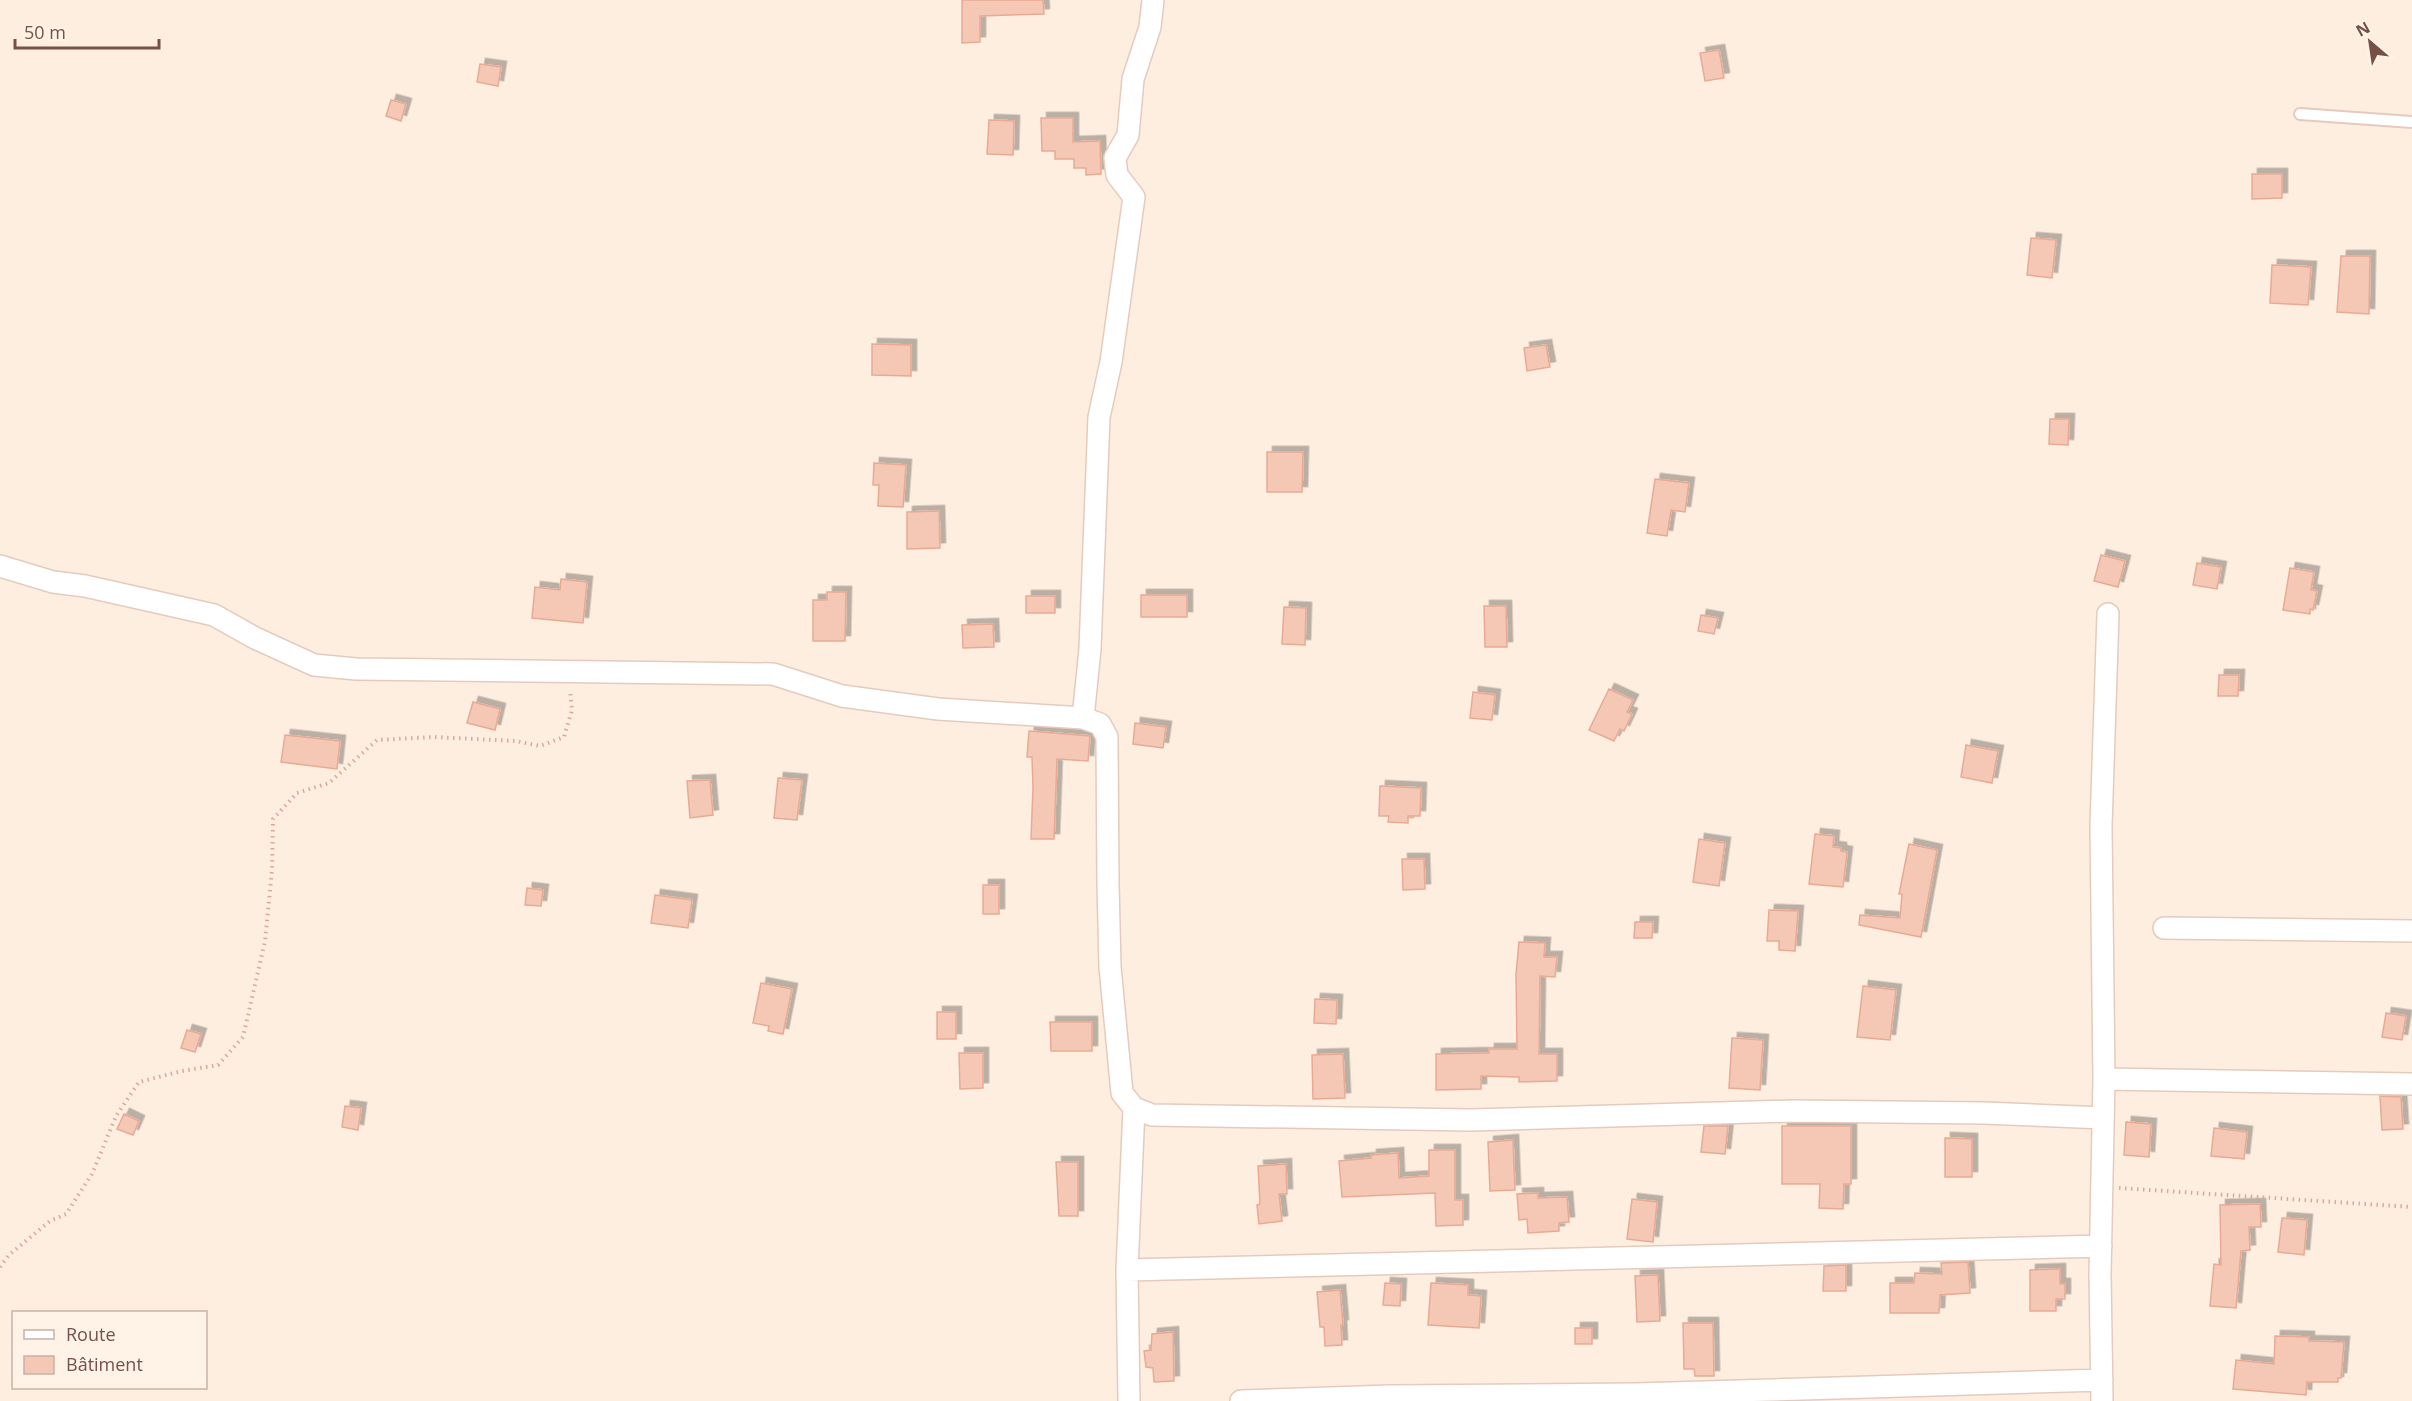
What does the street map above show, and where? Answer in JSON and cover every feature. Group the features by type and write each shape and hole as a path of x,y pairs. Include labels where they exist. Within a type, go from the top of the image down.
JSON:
{"street":[{"path":"1083,718 1090,650 1099,417 1112,362 1134,197 1118,175 1115,158 1128,135 1133,79 1150,27 1153,0"},
{"path":"0,566 31,577 86,586 214,615 255,638 314,665 356,669 773,674 853,697 938,708 1083,718 1100,724 1107,737 1110,967 1122,1093 1134,1108 1152,1115 1470,1120 1793,1112 1984,1113 2103,1118"},
{"path":"2102,1401 2101,1246 2104,1079 2102,826 2108,614"},
{"path":"2164,928 2412,931"},
{"path":"2104,1079 2412,1084"},
{"path":"1129,1401 1126,1270 1134,1108"},
{"path":"1126,1270 2101,1246"},
{"path":"1241,1401 1390,1396 1636,1394 2102,1380"}],"lane":[{"path":"2300,114 2412,122"}],"path":[{"path":"0,1267 9,1255 50,1221 66,1214 92,1174 116,1116 139,1082 218,1065 243,1037 265,940 272,870 273,819 297,793 329,783 377,740 434,737 516,741 540,746 564,737 572,710 569,671"},
{"path":"2102,1187 2412,1207"}],"building":[{"path":"962,0 1043,0 1044,14 980,16 980,42 962,43"},
{"path":"1719,50 1724,78 1705,81 1700,53"},
{"path":"480,64 501,67 498,86 477,82"},
{"path":"391,100 406,104 401,121 386,116"},
{"path":"1041,118 1073,118 1073,142 1100,141 1101,174 1086,175 1086,168 1074,168 1074,159 1055,159 1055,151 1042,151"},
{"path":"989,120 1014,121 1013,155 987,154"},
{"path":"2252,174 2282,174 2282,198 2252,199"},
{"path":"2031,238 2056,240 2052,278 2027,275"},
{"path":"2341,256 2370,256 2369,314 2337,312"},
{"path":"2272,265 2311,267 2308,305 2270,303"},
{"path":"872,344 911,345 911,376 872,375"},
{"path":"1546,345 1550,367 1527,371 1524,348"},
{"path":"2050,419 2069,419 2068,445 2049,444"},
{"path":"1267,452 1303,452 1302,492 1267,492"},
{"path":"874,463 906,465 903,507 878,506 879,485 873,485"},
{"path":"1655,479 1689,483 1685,512 1671,510 1667,536 1647,533"},
{"path":"939,511 940,548 907,549 907,512"},
{"path":"2101,555 2125,561 2118,587 2094,581"},
{"path":"2197,563 2221,567 2217,589 2193,585"},
{"path":"2290,568 2314,572 2311,590 2317,591 2310,614 2283,610"},
{"path":"561,579 587,582 583,623 532,618 535,587 560,590"},
{"path":"827,592 846,592 845,641 813,641 813,600 827,600"},
{"path":"1141,595 1187,595 1187,617 1141,617"},
{"path":"1026,596 1055,596 1055,613 1026,613"},
{"path":"1484,606 1506,606 1507,647 1485,647"},
{"path":"1284,607 1306,608 1305,645 1282,644"},
{"path":"1701,615 1718,618 1714,634 1698,631"},
{"path":"993,624 994,647 963,648 962,625"},
{"path":"2219,675 2239,675 2238,696 2218,696"},
{"path":"1609,689 1633,700 1627,712 1632,714 1624,731 1620,729 1614,741 1589,730"},
{"path":"1473,692 1495,695 1492,720 1470,718"},
{"path":"473,702 500,709 495,730 467,723"},
{"path":"1135,723 1166,727 1163,748 1133,744"},
{"path":"1029,731 1090,736 1088,761 1057,759 1054,839 1031,839 1033,787 1032,757 1027,757"},
{"path":"285,735 340,741 337,769 281,762"},
{"path":"1966,745 1998,751 1992,783 1961,777"},
{"path":"778,778 802,780 797,820 774,818"},
{"path":"710,780 713,815 690,818 687,781"},
{"path":"1380,786 1421,788 1420,816 1408,816 1408,823 1388,822 1389,816 1379,816"},
{"path":"1815,834 1834,836 1833,847 1847,852 1843,887 1809,884"},
{"path":"1699,839 1725,843 1719,886 1693,882"},
{"path":"1909,844 1937,850 1921,937 1859,925 1860,915 1900,918 1902,894 1899,894"},
{"path":"1402,859 1424,859 1425,889 1403,890"},
{"path":"983,885 999,885 999,914 983,914"},
{"path":"527,888 543,890 541,906 525,905"},
{"path":"655,895 692,900 688,928 651,923"},
{"path":"1769,910 1798,911 1795,951 1779,950 1779,941 1767,941"},
{"path":"1635,922 1653,922 1652,938 1634,938"},
{"path":"1519,942 1545,943 1544,957 1557,957 1555,977 1540,976 1539,1054 1557,1054 1557,1081 1519,1082 1519,1077 1481,1076 1481,1089 1436,1090 1436,1054 1489,1053 1489,1049 1517,1049 1516,974"},
{"path":"761,983 792,989 783,1034 768,1031 769,1026 753,1023"},
{"path":"1863,986 1896,990 1890,1040 1857,1037"},
{"path":"1315,999 1337,1000 1336,1024 1314,1023"},
{"path":"937,1012 956,1012 956,1039 937,1039"},
{"path":"2386,1013 2406,1016 2402,1040 2382,1037"},
{"path":"1050,1022 1092,1022 1092,1051 1051,1051"},
{"path":"187,1030 201,1034 195,1052 181,1048"},
{"path":"1732,1038 1763,1040 1760,1090 1729,1088"},
{"path":"959,1053 983,1053 983,1088 960,1089"},
{"path":"1343,1054 1345,1098 1313,1099 1312,1055"},
{"path":"2380,1096 2401,1097 2403,1129 2382,1130"},
{"path":"345,1106 361,1108 358,1130 342,1127"},
{"path":"124,1114 139,1121 133,1135 117,1129"},
{"path":"2126,1122 2151,1124 2149,1157 2124,1155"},
{"path":"1704,1126 1728,1126 1725,1154 1701,1152"},
{"path":"1782,1126 1851,1126 1851,1184 1844,1184 1843,1209 1819,1208 1820,1184 1782,1184"},
{"path":"2214,1128 2247,1132 2244,1159 2211,1156"},
{"path":"1945,1138 1972,1139 1972,1177 1945,1177"},
{"path":"1513,1140 1515,1190 1490,1191 1488,1142"},
{"path":"1429,1150 1455,1150 1455,1200 1463,1200 1463,1225 1436,1226 1435,1193 1342,1197 1339,1161 1398,1153 1399,1178 1429,1176"},
{"path":"1056,1162 1078,1162 1078,1216 1059,1216"},
{"path":"1286,1164 1287,1194 1279,1194 1282,1221 1259,1224 1258,1166"},
{"path":"1538,1193 1538,1198 1567,1197 1569,1222 1559,1223 1559,1231 1528,1233 1527,1219 1519,1220 1517,1194"},
{"path":"1632,1199 1657,1202 1653,1242 1627,1239"},
{"path":"2260,1204 2261,1227 2249,1227 2250,1250 2241,1251 2236,1308 2210,1306 2214,1264 2221,1265 2220,1205"},
{"path":"2282,1218 2307,1220 2304,1255 2278,1252"},
{"path":"1968,1262 1970,1293 1940,1295 1939,1313 1890,1313 1890,1283 1914,1283 1915,1273 1942,1274 1941,1263"},
{"path":"1846,1265 1846,1291 1823,1291 1824,1266"},
{"path":"2060,1269 2060,1284 2065,1284 2065,1299 2056,1299 2056,1311 2030,1311 2030,1270"},
{"path":"1658,1275 1660,1321 1637,1322 1635,1276"},
{"path":"1385,1283 1401,1284 1400,1306 1383,1305"},
{"path":"1431,1283 1468,1285 1468,1295 1481,1296 1479,1328 1428,1325"},
{"path":"1340,1290 1342,1345 1325,1346 1324,1327 1320,1327 1317,1292"},
{"path":"1683,1323 1713,1323 1714,1376 1695,1376 1694,1369 1684,1369"},
{"path":"1575,1328 1592,1328 1592,1344 1575,1344"},
{"path":"1173,1332 1174,1381 1154,1382 1153,1368 1146,1367 1144,1351 1151,1350 1152,1334"},
{"path":"2275,1336 2309,1337 2309,1341 2344,1342 2341,1378 2338,1378 2338,1382 2307,1382 2306,1395 2233,1389 2236,1360 2274,1364"}]}
